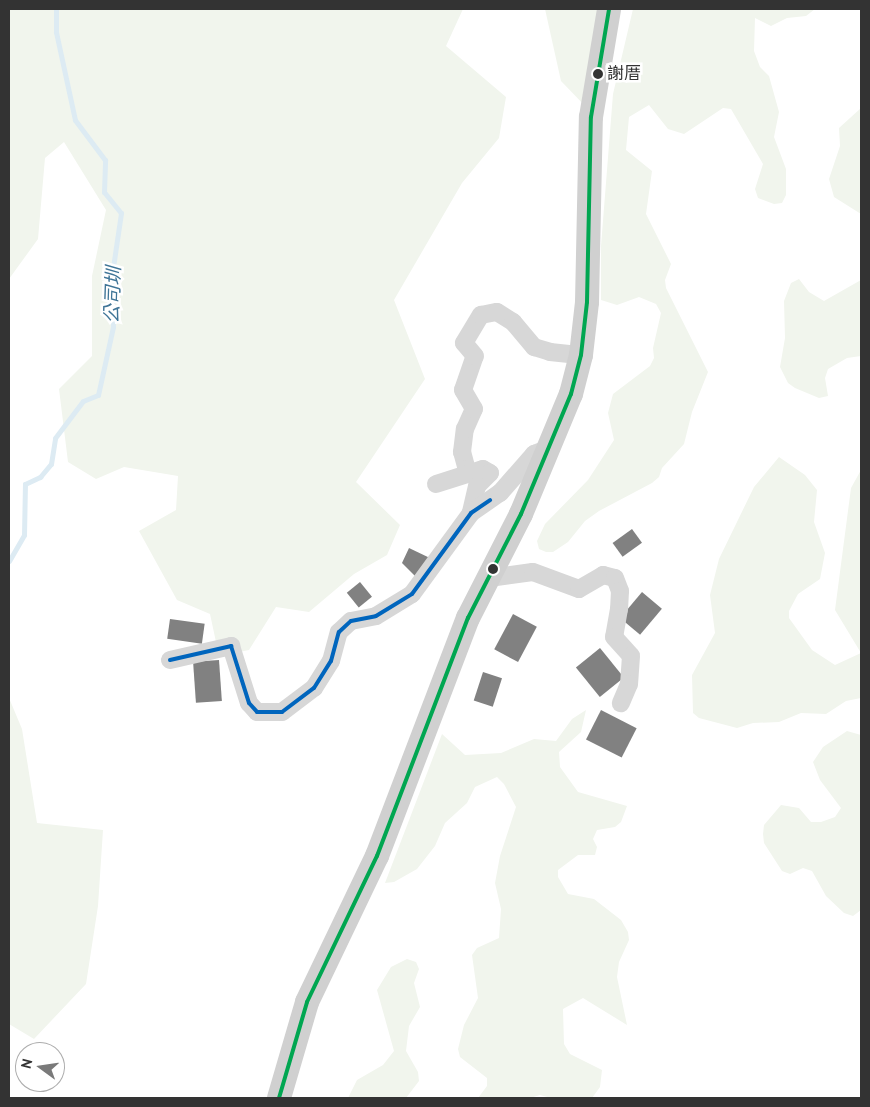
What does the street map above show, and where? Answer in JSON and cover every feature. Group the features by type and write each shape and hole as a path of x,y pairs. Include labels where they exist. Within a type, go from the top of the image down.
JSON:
{"main road":[{"path":"278,1098 307,1002 377,856 468,618 551,447 571,394 581,354 587,302 586,214 591,117 609,9"}],"street":[{"path":"468,474 462,452 465,429 474,409 463,390 475,356 464,343 481,315 497,312 513,322 534,347 550,352 581,354"},
{"path":"170,660 231,646 249,703 257,712 282,712 314,688 331,661 339,632 351,621 376,616 412,594 471,513 500,492 534,454 551,447"},
{"path":"436,484 483,469 490,473 477,486 471,513"},
{"path":"489,578 533,572 579,589 603,575 615,578 620,590 620,609 614,637 631,656 629,684 621,704"}],"shaded area":[{"path":"9,9 463,9 446,46 506,97 499,138 462,183 394,300 425,379 356,482 400,525 387,555 354,574 309,612 276,607 249,650 219,656 210,614 177,600 139,531 176,510 178,476 124,467 96,479 68,462 59,389 92,356 92,276 106,210 64,142 45,158 38,239 9,279"},
{"path":"545,9 604,9 587,108 561,81"},
{"path":"633,9 815,9 806,16 787,18 771,26 755,18 754,51 760,67 769,76 779,112 774,137 786,169 786,195 782,203 774,204 758,198 755,189 763,164 731,109 723,108 684,134 668,129 649,105 629,117 626,150 652,171 646,214 671,264 665,280 666,288 708,372 692,412 684,444 662,468 659,477 652,483 599,511 585,521 568,542 553,552 546,552 539,549 537,541 545,524 588,480 614,440 608,413 613,394 650,366 654,358 653,348 661,313 656,304 639,297 617,305 601,300 601,246 613,94"},
{"path":"861,108 861,214 834,197 829,179 840,146 839,128"},
{"path":"799,279 809,292 824,301 861,280 861,356 847,358 828,369 825,378 828,396 819,398 788,383 780,367 785,338 784,301 791,283"},
{"path":"779,457 805,475 817,490 814,522 825,553 820,579 798,594 789,611 789,618 812,650 835,665 861,653 861,698 846,701 826,714 801,713 779,722 753,723 737,728 699,718 693,713 692,675 715,633 710,595 719,559 754,487"},
{"path":"861,470 861,653 835,610 851,488"},
{"path":"9,698 22,729 37,823 103,830 98,906 86,984 34,1039 9,1024"},
{"path":"586,710 581,732 559,752 560,767 578,792 627,806 621,822 615,827 597,830 593,839 597,847 595,855 578,855 558,870 558,877 568,894 594,899 621,920 628,932 629,940 619,962 617,977 627,1025 583,998 563,1009 564,1044 570,1054 602,1070 600,1087 592,1098 551,1098 540,1095 530,1098 478,1098 487,1086 487,1078 460,1057 458,1049 464,1025 478,998 472,955 477,948 499,938 501,909 495,883 500,856 516,807 504,784 497,777 475,787 467,803 445,823 435,846 417,869 394,882 385,883 442,734 465,755 501,753 534,739 556,741 572,719"},
{"path":"847,731 861,735 861,910 853,916 844,913 826,896 812,871 803,868 790,874 782,871 764,843 763,834 764,825 781,805 799,808 811,822 821,822 835,817 841,808 820,780 813,762 823,747"},
{"path":"407,959 416,962 419,969 414,983 420,1007 409,1026 406,1051 418,1072 419,1081 406,1098 348,1098 357,1080 383,1065 394,1051 377,990 391,967"}],"building":[{"path":"632,529 642,543 623,557 613,543"},
{"path":"409,548 432,559 419,580 402,563"},
{"path":"360,582 372,597 359,607 347,593"},
{"path":"642,592 662,609 640,635 620,618"},
{"path":"513,614 537,627 518,662 494,649"},
{"path":"170,619 205,624 202,644 167,639"},
{"path":"600,648 624,678 600,697 576,668"},
{"path":"219,660 222,701 196,703 193,662"},
{"path":"483,672 502,678 493,707 474,701"},
{"path":"601,710 637,728 622,758 586,739"}],"waterway":[{"name":"公司圳","path":"9,561 24,535 25,484 40,477 51,464 55,438 83,401 98,395 113,327 112,274 121,213 104,192 105,160 75,120 56,32 56,9"}],"transit line":[{"path":"279,1098 307,1002 377,856 468,618 521,514 571,394 581,355 587,302 591,117 609,9"},
{"path":"170,660 231,646 249,703 257,712 282,712 314,688 331,661 339,632 351,621 376,616 412,594 471,513 490,500"}],"place":[{"name":"謝厝","path":"598,74"}]}
